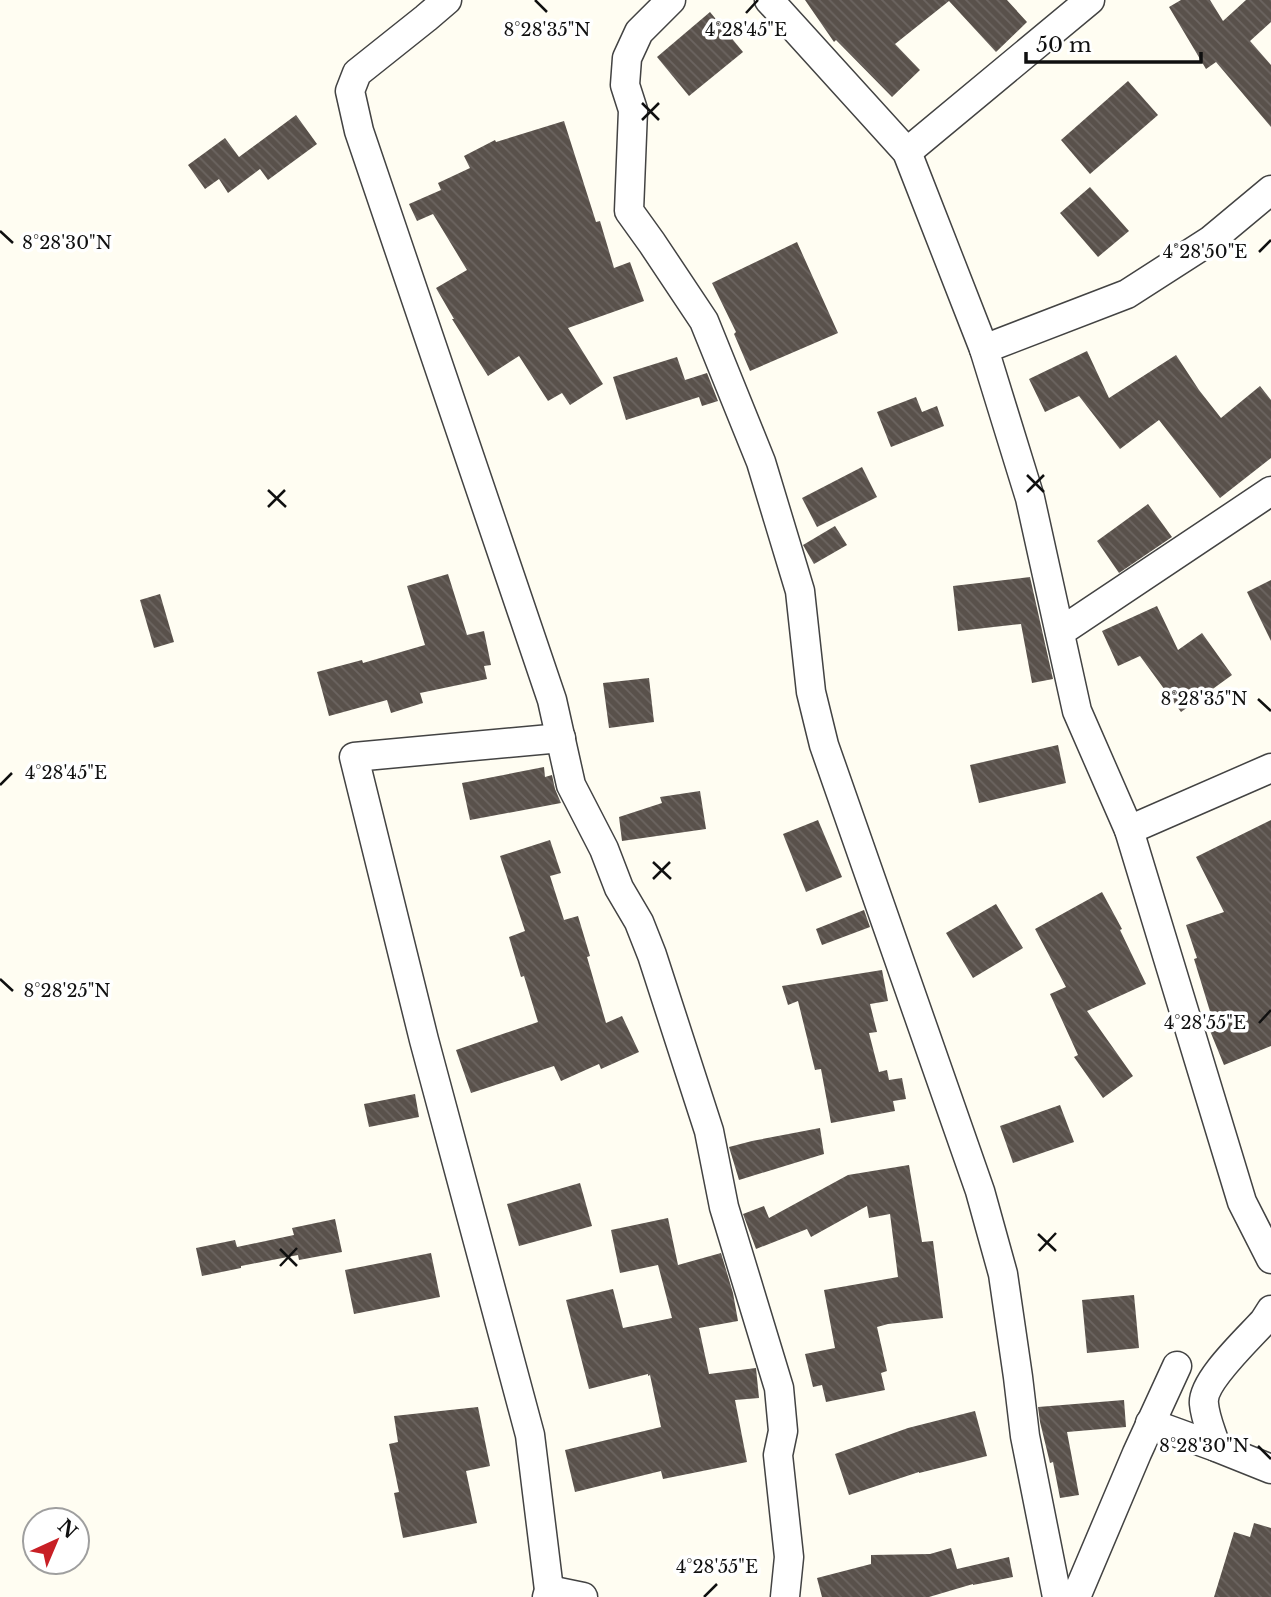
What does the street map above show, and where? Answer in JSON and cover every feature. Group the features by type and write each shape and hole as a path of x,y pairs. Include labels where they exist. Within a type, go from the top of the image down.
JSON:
{"street":[{"path":"447,0 357,73 350,91 359,131 552,701 571,785 604,849 619,888 639,922 652,954 709,1131 724,1208 779,1388 783,1431 778,1455 789,1557 785,1597"},
{"path":"671,0 639,32 627,58 625,85 633,110 629,211 704,321 761,462 800,591 811,692 824,745 980,1191 1003,1274 1025,1437 1057,1597"},
{"path":"769,0 907,152 984,349 1030,498 1077,711 1129,830 1242,1202 1271,1259"},
{"path":"907,152 1090,0"},
{"path":"984,349 1127,294 1211,240 1271,190"},
{"path":"1060,632 1271,491"},
{"path":"561,738 354,757 424,1040 530,1435 548,1594 583,1597"},
{"path":"1129,830 1271,768"},
{"path":"1216,1447 1204,1404 1205,1393 1212,1379 1269,1319"},
{"path":"1076,1597 1177,1366"},
{"path":"1150,1423 1271,1468"}],"building":[{"path":"805,0 1007,0 1027,22 996,52 949,1 895,44 920,70 892,97 836,40 834,42"},
{"path":"1181,0 1210,0 1223,21 1246,0 1271,0 1271,22 1250,41 1271,65 1271,127 1216,62 1206,69 1169,7"},
{"path":"710,12 743,52 689,96 657,57"},
{"path":"1128,81 1158,115 1090,174 1061,140"},
{"path":"296,115 317,144 268,180 260,169 228,193 219,179 205,189 188,165 225,138 239,157"},
{"path":"564,121 596,222 600,221 614,268 630,262 644,301 568,328 603,384 570,405 562,393 548,401 519,356 488,376 436,288 467,270 433,214 417,221 409,204 441,190 438,183 470,168 464,156 495,140 496,142"},
{"path":"1090,187 1129,231 1098,257 1060,213"},
{"path":"797,242 838,333 750,371 734,334 736,332 712,283"},
{"path":"1087,351 1109,398 1176,355 1221,418 1260,386 1271,400 1271,458 1220,498 1159,420 1120,449 1079,396 1045,412 1029,379"},
{"path":"677,357 685,380 707,373 718,401 702,406 699,397 626,420 613,377"},
{"path":"916,397 922,412 937,406 944,426 891,447 877,412"},
{"path":"862,467 877,497 817,527 802,498"},
{"path":"1148,504 1172,537 1119,573 1097,541"},
{"path":"835,526 847,545 814,564 803,545"},
{"path":"448,574 467,635 484,631 491,665 484,666 487,679 420,693 423,703 391,713 387,700 329,716 317,672 362,660 363,663 425,645 407,586"},
{"path":"1030,577 1053,679 1032,683 1021,624 958,631 953,586"},
{"path":"1271,580 1271,641 1247,592"},
{"path":"160,594 174,642 154,648 140,600"},
{"path":"1157,606 1178,650 1202,633 1232,675 1181,712 1140,656 1118,666 1102,631"},
{"path":"649,678 654,722 609,728 603,683"},
{"path":"1058,745 1066,783 979,803 970,765"},
{"path":"544,767 545,777 552,775 561,803 470,820 462,783"},
{"path":"700,791 706,829 622,841 619,817 662,803 660,797"},
{"path":"818,820 842,877 806,892 783,834"},
{"path":"1271,820 1271,1046 1224,1065 1206,1021 1212,1018 1186,925 1224,912 1196,857"},
{"path":"550,840 561,873 550,876 564,920 578,916 606,1023 622,1016 639,1052 601,1069 599,1064 561,1081 554,1066 471,1093 456,1050 538,1022 509,937 525,931 500,856"},
{"path":"1102,892 1146,984 1087,1011 1133,1076 1103,1098 1074,1057 1078,1055 1050,994 1066,987 1035,929"},
{"path":"996,904 1023,948 973,978 946,933"},
{"path":"864,910 870,927 822,945 816,929"},
{"path":"882,970 888,1001 870,1004 877,1032 869,1033 879,1072 887,1070 889,1080 902,1078 906,1099 893,1101 895,1111 831,1123 821,1069 815,1070 798,1001 788,1005 782,986"},
{"path":"415,1094 419,1117 369,1127 364,1104"},
{"path":"1060,1105 1074,1142 1013,1163 1000,1126"},
{"path":"820,1128 824,1154 739,1180 729,1147"},
{"path":"909,1165 922,1242 933,1241 943,1318 877,1327 887,1371 881,1373 885,1390 826,1402 822,1385 813,1387 805,1354 835,1348 824,1290 898,1277 890,1214 869,1218 867,1206 811,1237 807,1229 756,1249 743,1214 764,1206 769,1218 848,1175"},
{"path":"580,1183 592,1226 519,1246 507,1204"},
{"path":"668,1218 678,1265 721,1253 738,1321 699,1328 709,1374 756,1368 759,1398 735,1400 747,1462 663,1479 661,1471 575,1492 565,1450 661,1427 650,1375 589,1389 566,1300 613,1289 623,1328 672,1318 658,1265 620,1273 611,1230"},
{"path":"335,1219 342,1252 299,1260 298,1255 202,1276 196,1248 235,1240 237,1247 294,1235 292,1228"},
{"path":"431,1253 440,1297 354,1314 345,1270"},
{"path":"1134,1295 1139,1348 1087,1353 1082,1300"},
{"path":"1124,1400 1126,1427 1067,1432 1079,1495 1060,1498 1038,1407"},
{"path":"478,1407 490,1466 466,1471 477,1523 403,1538 394,1493 399,1492 389,1444 398,1442 394,1416"},
{"path":"975,1411 987,1456 919,1472 849,1495 835,1454 908,1428"},
{"path":"1254,1523 1271,1528 1271,1597 1214,1597 1234,1532 1250,1537"},
{"path":"951,1548 957,1569 1009,1557 1013,1577 973,1584 929,1597 822,1597 817,1578 871,1564 871,1555 930,1554"}]}
